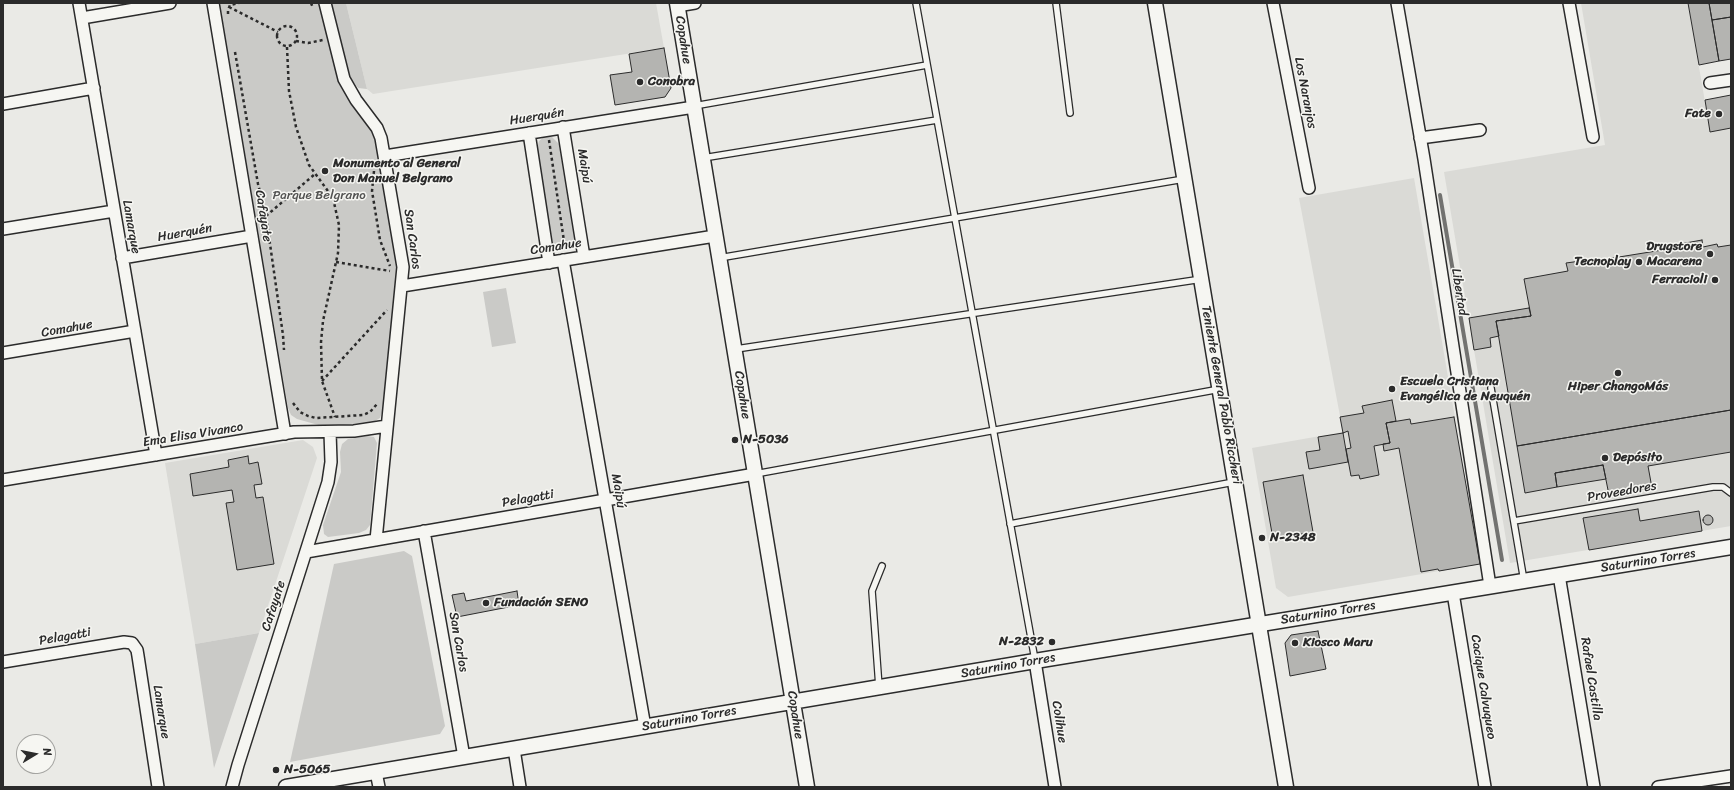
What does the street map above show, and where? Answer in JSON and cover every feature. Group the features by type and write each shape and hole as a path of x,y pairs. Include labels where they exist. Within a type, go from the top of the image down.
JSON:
{"street":[{"name":"Lamarque","path":"79,3 156,455"},
{"path":"82,18 170,3"},
{"name":"Cafayate","path":"213,3 285,434"},
{"name":"San Carlos","path":"325,3 344,79 379,133 385,156 402,256 402,286 376,540"},
{"path":"677,4 695,3"},
{"name":"Teniente General Pablo Riccheri","path":"1155,3 1260,624 1286,787"},
{"name":"Los Naranjos","path":"1273,3 1309,188"},
{"name":"Libertad","path":"1397,3 1420,138 1490,586"},
{"path":"1569,3 1592,137"},
{"name":"Copahue","path":"677,4 807,787"},
{"path":"1710,83 1731,80"},
{"path":"3,104 94,88"},
{"name":"Huerquén","path":"385,156 694,106"},
{"name":"Maipú","path":"563,127 584,257"},
{"path":"1420,138 1480,130"},
{"path":"529,133 549,263"},
{"path":"3,229 114,211"},
{"name":"Huerquén","path":"122,258 252,236"},
{"name":"Comahue","path":"402,286 549,263 564,255 584,257 715,236"},
{"name":"Maipú","path":"564,255 645,727"},
{"name":"Comahue","path":"3,353 135,331"},
{"name":"Ema Elisa Vivanco","path":"3,480 285,434 308,431 354,431 387,426"},
{"name":"Cafayate","path":"232,787 330,476 330,432"},
{"name":"Pelagatti","path":"306,552 755,474"},
{"name":"San Carlos","path":"424,532 464,757"},
{"name":"Saturnino Torres","path":"286,787 1035,661 1731,547"},
{"name":"Rafael Castilla","path":"1559,575 1594,787"},
{"name":"Cacique Calvuqueo","path":"1453,592 1485,787"},
{"name":"Pelagatti","path":"3,662 124,642 132,643"},
{"name":"Lamarque","path":"132,643 138,656 158,787"},
{"name":"Colihue","path":"1035,661 1056,787"},
{"path":"514,749 520,787"},
{"path":"376,772 379,787"},
{"path":"1658,787 1731,776"}],"lane":[{"path":"916,3 1035,661"},
{"path":"1056,3 1070,113"},
{"path":"694,106 927,65"},
{"path":"702,158 937,120"},
{"path":"719,258 1185,179"},
{"path":"734,350 1202,279"},
{"path":"1491,388 1524,581"},
{"path":"755,474 1220,389"},
{"path":"1010,524 1236,482"},
{"name":"Proveedores","path":"1514,521 1713,487 1724,488 1731,493"},
{"path":"879,688 872,591 882,566"}],"path":[{"path":"229,20 229,7 232,4 239,3"},
{"path":"311,3 314,11"},
{"path":"229,7 278,32"},
{"path":"282,27 292,27 296,32 296,41 291,46 287,47 278,42 278,32 282,27"},
{"path":"322,35 324,46"},
{"path":"296,41 308,42 323,40"},
{"path":"287,47 289,91 292,114 304,153 315,174 329,192 336,206 340,235 336,262 322,328 322,382 335,417"},
{"path":"235,51 258,184 266,216 284,340 284,356"},
{"path":"549,136 564,255"},
{"path":"373,168 372,191 380,240 390,275"},
{"path":"266,216 315,174"},
{"path":"336,262 390,271"},
{"path":"386,317 387,303"},
{"path":"322,382 387,310"},
{"path":"291,397 296,409 308,416 316,418 367,414 376,407 378,399"}],"shaded area":[{"path":"346,3 656,3 664,48 373,94 367,89"},
{"path":"1581,3 1688,3 1710,131 1731,128 1731,526 1510,563 1444,172 1605,145"},
{"name":"Escuela Cristiana Evangélica de Neuquén","path":"1414,178 1480,564 1288,597 1276,588 1252,448 1343,432 1299,198"},
{"path":"303,440 313,447 317,458 259,633 195,644 165,463"}],"green space":[{"name":"Parque Belgrano","path":"221,3 319,3 324,16 341,86 352,104 372,130 376,139 397,268 382,412 380,418 375,421 335,426 322,426 297,419 291,415 288,408 220,6"},
{"path":"331,3 346,3 367,89 358,88 351,79"},
{"path":"545,136 552,137 559,144 575,240 572,246 566,250 559,249 553,244 552,240 537,148 539,141"},
{"path":"506,288 516,343 492,347 483,292"},
{"path":"368,436 374,437 377,443 370,525 366,530 359,533 328,537 324,534 323,525 341,472 340,452 342,444 348,439"},
{"path":"404,551 412,556 445,726 440,734 290,762 334,564"},
{"path":"259,633 214,768 195,644"}],"building":[{"path":"1688,3 1709,3 1719,61 1699,65"},
{"path":"1709,3 1731,3 1731,17 1712,20"},
{"path":"1731,17 1731,59 1719,61 1712,20"},
{"name":"Conobra","path":"664,48 671,88 665,97 615,105 610,75 632,72 629,54"},
{"name":"Fate","path":"1731,95 1731,128 1710,132 1705,100"},
{"name":"Hiper ChangoMás","path":"1702,240 1703,247 1717,244 1718,247 1731,245 1731,410 1517,446 1496,321 1531,316 1524,279 1568,271 1566,263 1588,260 1588,262 1681,247 1680,244"},
{"path":"1529,308 1531,316 1496,321 1499,336 1490,338 1491,347 1474,350 1469,318"},
{"path":"1392,400 1396,421 1386,423 1390,443 1374,446 1379,475 1360,479 1359,475 1351,476 1346,449 1351,448 1348,431 1343,433 1340,417 1364,413 1362,406"},
{"name":"Depósito","path":"1731,410 1731,452 1648,466 1652,488 1609,495 1603,465 1555,473 1557,487 1525,493 1517,446"},
{"path":"1454,417 1480,564 1439,571 1438,569 1421,572 1399,448 1384,451 1383,444 1390,443 1386,423 1410,419 1411,424"},
{"path":"1343,433 1348,462 1309,469 1306,452 1320,450 1318,437"},
{"path":"248,456 249,464 258,462 262,484 254,485 256,498 263,497 274,564 237,570 226,503 234,502 232,490 193,496 190,474 229,467 228,460"},
{"path":"1603,465 1606,479 1557,487 1555,473"},
{"path":"1303,475 1313,532 1273,539 1263,482"},
{"path":"1638,509 1640,521 1699,511 1702,531 1589,550 1583,518"},
{"path":"1706,515 1710,515 1712,516 1712,524 1706,525 1703,522 1703,518"},
{"name":"Fundación SENO","path":"517,591 519,605 457,617 452,595 464,593 466,601"},
{"path":"1318,631 1326,669 1290,676 1285,643 1291,635"}],"waterway":[{"path":"1440,195 1502,560"}],"place":[{"name":"Conobra","path":"640,82"},
{"name":"Fate","path":"1719,114"},
{"name":"Monumento al General Don Manuel Belgrano","path":"325,171"},
{"name":"Drugstore Macarena","path":"1710,254"},
{"name":"Tecnoplay","path":"1639,262"},
{"name":"Ferracioli","path":"1715,280"},
{"name":"Hiper ChangoMás","path":"1618,373"},
{"name":"Escuela Cristiana Evangélica de Neuquén","path":"1392,389"},
{"name":"N-5036","path":"735,440"},
{"name":"Depósito","path":"1605,458"},
{"name":"N-2348","path":"1262,538"},
{"name":"Fundación SENO","path":"486,603"},
{"name":"N-2832","path":"1052,642"},
{"name":"Kiosco Maru","path":"1295,643"},
{"name":"N-5065","path":"276,770"}]}
